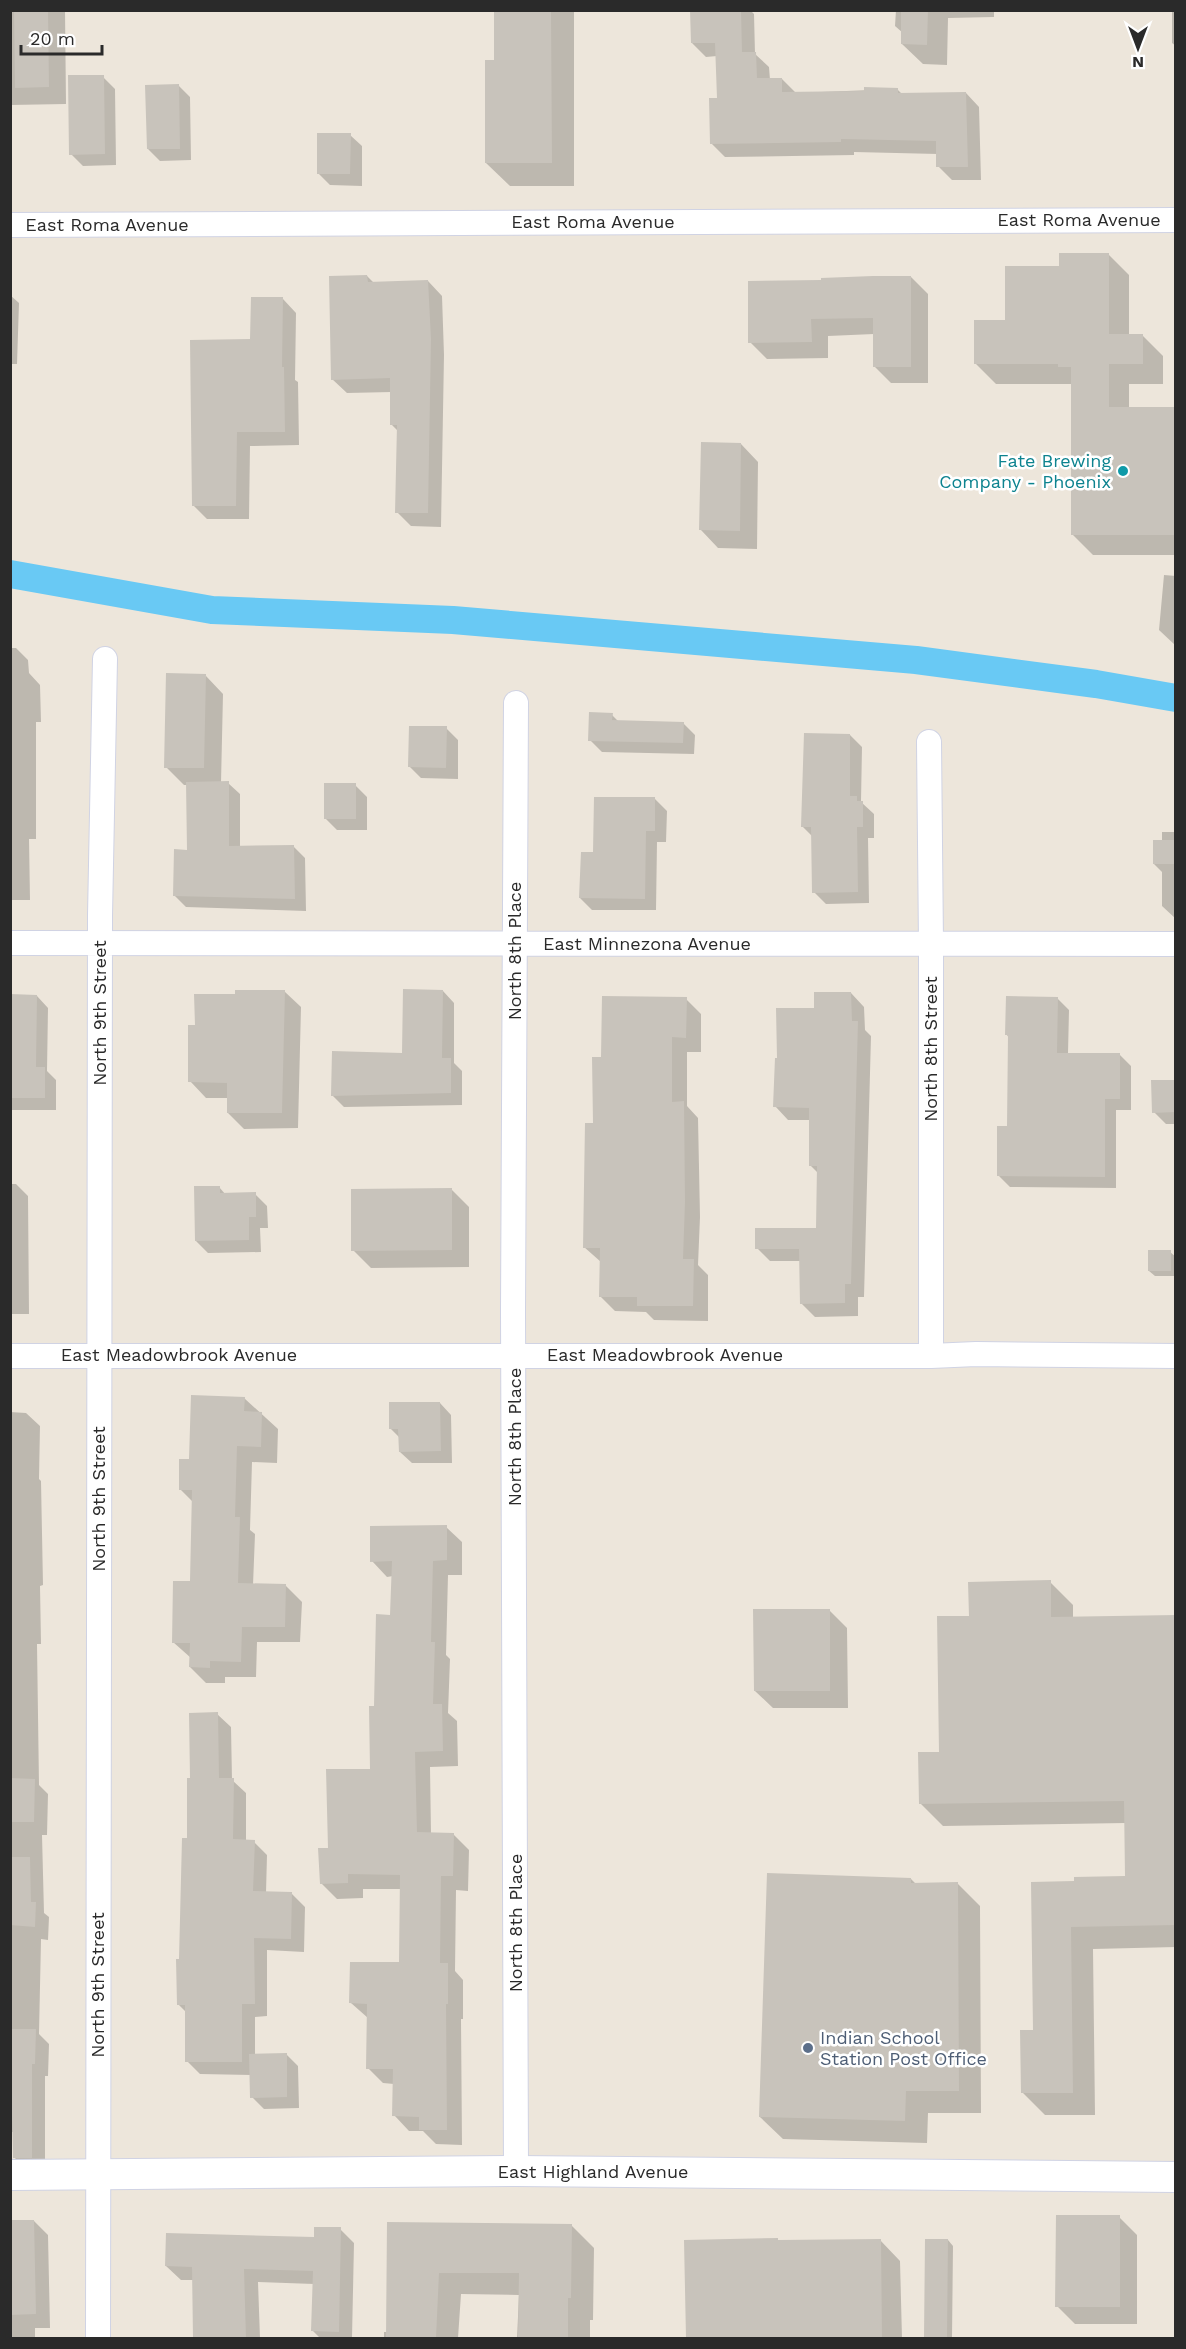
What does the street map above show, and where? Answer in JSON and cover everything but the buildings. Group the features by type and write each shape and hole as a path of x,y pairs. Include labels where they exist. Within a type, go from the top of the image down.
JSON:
{"street":[{"name":"East Roma Avenue","path":"10,225 1176,220"},
{"name":"North 9th Street","path":"98,2338 100,944 105,659"},
{"name":"North 8th Place","path":"516,703 514,1355 516,2171"},
{"name":"North 8th Street","path":"929,742 932,944 931,1356"},
{"name":"East Minnezona Avenue","path":"10,943 1176,944"},
{"name":"East Meadowbrook Avenue","path":"10,1356 931,1356 976,1354 1176,1356"},
{"name":"East Highland Avenue","path":"10,2175 516,2171 1176,2177"}],"waterway":[{"path":"10,574 212,610 453,620 916,660 1096,684 1176,698"}],"place":[{"name":"Fate Brewing Company - Phoenix","path":"1123,471"},
{"name":"Indian School Station Post Office","path":"808,2048"}]}
